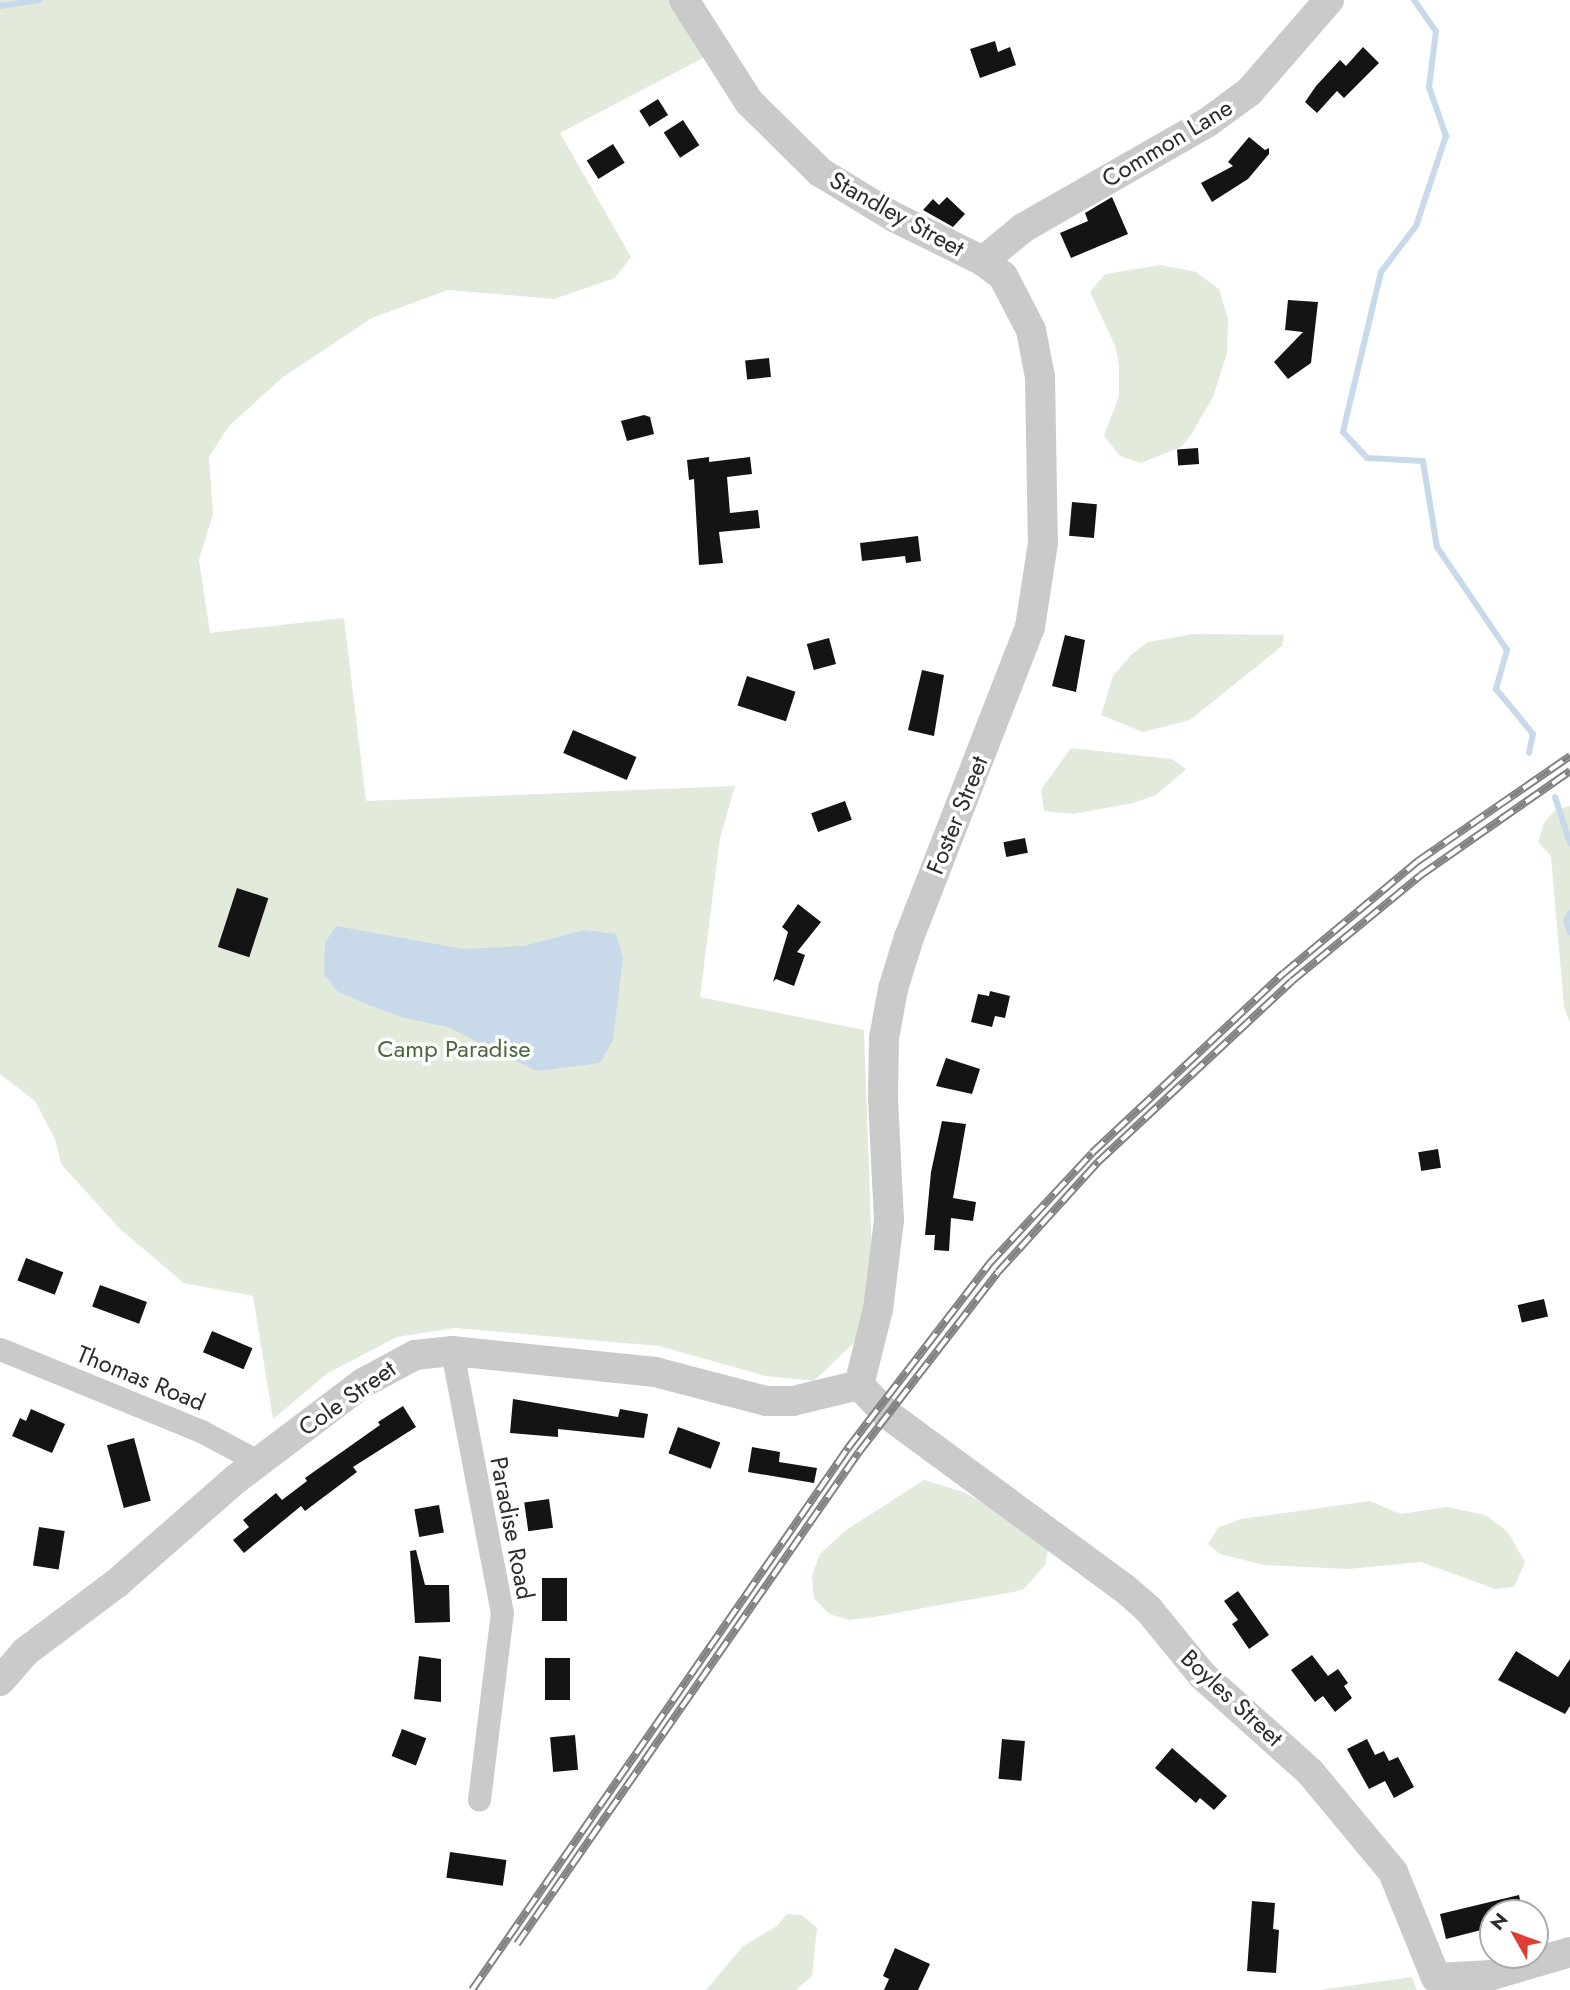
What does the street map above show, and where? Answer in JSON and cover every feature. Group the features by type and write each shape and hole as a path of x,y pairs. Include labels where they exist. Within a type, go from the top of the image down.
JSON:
{"street":[{"name":"Standley Street","path":"684,0 749,102 820,172 894,217 983,261"},
{"name":"Common Lane","path":"983,261 1023,228 1208,122 1249,92 1329,0"},
{"name":"Foster Street","path":"859,1385 876,1320 889,1220 883,1086 884,1038 893,989 918,914 1015,672 1030,627 1043,543 1040,377 1031,330 1003,276 983,261"},
{"name":"Thomas Road","path":"0,1349 201,1431 259,1462"},
{"name":"Cole Street","path":"0,1681 25,1652 117,1583 259,1462 401,1360 430,1351 452,1351 654,1372 766,1401 793,1401 859,1385"},
{"name":"Paradise Road","path":"452,1351 502,1612 479,1800"},
{"name":"Boyles Street","path":"859,1385 887,1414 1124,1588 1149,1610 1202,1675 1310,1772 1393,1872 1438,1984 1492,1975 1570,1952"}],"green space":[{"name":"Camp Paradise","path":"0,0 674,0 703,58 560,133 631,257 615,278 554,299 448,290 372,318 283,377 229,426 209,457 213,514 199,560 210,633 344,618 366,801 735,786 720,838 700,997 864,1030 872,1257 860,1337 814,1381 766,1376 659,1346 455,1328 397,1337 328,1373 273,1419 253,1296 184,1283 121,1230 61,1164 55,1139 35,1101 0,1074"},
{"path":"1161,265 1196,272 1219,289 1228,318 1227,353 1213,397 1191,435 1181,447 1141,463 1120,456 1104,436 1119,396 1119,367 1116,348 1090,292 1105,274"},
{"path":"1193,634 1284,635 1282,646 1190,720 1143,732 1101,715 1113,676 1132,654 1148,642"},
{"path":"1071,748 1172,759 1186,769 1156,795 1133,803 1073,814 1044,811 1041,790"},
{"path":"1570,806 1570,1023 1564,1007 1551,856 1538,842 1544,823 1555,810"},
{"path":"924,1480 961,1491 998,1510 1048,1550 1045,1565 1023,1590 874,1617 849,1620 829,1614 814,1598 812,1576 820,1554 846,1530"},
{"path":"1370,1501 1400,1514 1447,1507 1485,1515 1507,1531 1525,1562 1514,1587 1495,1589 1421,1562 1348,1569 1264,1565 1220,1554 1208,1544 1219,1527 1241,1519"},
{"path":"787,1914 802,1915 817,1928 812,1976 796,1990 706,1990 743,1946 777,1926"},
{"path":"1412,1977 1417,1990 1319,1990"}],"water":[{"path":"336,926 463,949 524,946 584,930 616,934 623,957 613,1040 600,1063 537,1071 448,1027 404,1018 366,1004 337,991 324,974 325,943"}],"building":[{"path":"995,41 998,52 1010,47 1016,65 980,78 970,49"},
{"path":"1363,47 1379,63 1344,98 1337,91 1317,113 1305,102 1316,86 1340,60 1346,66"},
{"path":"658,99 668,115 649,127 639,111"},
{"path":"683,120 699,145 680,158 664,133"},
{"path":"1249,137 1265,150 1269,148 1269,154 1248,179 1212,202 1201,183 1233,166 1228,162"},
{"path":"613,144 625,163 598,179 587,160"},
{"path":"947,197 965,214 953,227 923,210 933,199 939,205"},
{"path":"1112,197 1128,234 1071,258 1060,233 1088,221 1085,213"},
{"path":"1288,300 1318,302 1311,363 1288,379 1274,362 1303,332 1285,330"},
{"path":"769,358 771,377 747,379 745,361"},
{"path":"644,415 650,417 654,434 627,441 621,421"},
{"path":"1198,448 1199,464 1178,465 1177,449"},
{"path":"709,457 709,462 750,457 752,474 727,477 730,513 758,510 760,528 719,532 723,563 699,565 694,479 689,480 687,460"},
{"path":"1072,502 1097,504 1094,538 1069,536"},
{"path":"918,536 921,561 906,563 905,556 862,561 860,543"},
{"path":"1065,635 1085,640 1076,692 1052,686"},
{"path":"829,638 836,664 814,670 807,644"},
{"path":"922,670 944,675 934,736 908,730"},
{"path":"747,676 796,692 786,721 737,705"},
{"path":"573,730 637,757 627,780 563,753"},
{"path":"845,801 852,820 818,832 811,813"},
{"path":"1025,838 1028,853 1006,857 1003,842"},
{"path":"237,888 268,898 249,957 218,947"},
{"path":"798,904 821,922 797,952 805,955 794,986 776,979 773,982 788,932 782,927"},
{"path":"990,991 1010,996 1005,1018 995,1016 992,1027 971,1022 978,994 989,996"},
{"path":"946,1058 980,1069 972,1094 936,1086"},
{"path":"942,1121 966,1124 953,1198 976,1202 973,1221 951,1218 949,1251 934,1250 935,1235 925,1235 931,1172"},
{"path":"1438,1149 1441,1168 1421,1171 1418,1152"},
{"path":"26,1258 63,1272 55,1295 17,1280"},
{"path":"100,1285 147,1302 139,1324 92,1307"},
{"path":"1544,1299 1548,1317 1522,1323 1518,1305"},
{"path":"212,1331 253,1348 244,1369 203,1352"},
{"path":"513,1399 618,1417 620,1409 648,1414 644,1438 558,1429 558,1437 510,1433"},
{"path":"403,1406 416,1427 353,1467 357,1472 305,1511 301,1506 244,1553 233,1540 249,1527 243,1520 276,1493 282,1500 307,1481 305,1478"},
{"path":"31,1409 65,1424 52,1453 12,1436 20,1418 26,1421"},
{"path":"678,1427 720,1442 711,1469 668,1453"},
{"path":"134,1438 151,1501 124,1508 107,1445"},
{"path":"752,1447 780,1452 779,1462 817,1468 814,1483 748,1472"},
{"path":"549,1499 553,1528 528,1531 524,1502"},
{"path":"439,1505 444,1533 419,1537 414,1509"},
{"path":"39,1527 65,1531 59,1570 33,1566"},
{"path":"416,1550 425,1585 449,1585 450,1622 415,1623 410,1551"},
{"path":"542,1578 567,1578 567,1621 542,1621"},
{"path":"1238,1591 1269,1635 1249,1649 1232,1624 1238,1620 1224,1601"},
{"path":"1516,1651 1558,1677 1570,1659 1570,1706 1565,1714 1498,1680"},
{"path":"1312,1655 1328,1676 1338,1669 1348,1683 1344,1686 1352,1698 1335,1712 1323,1696 1315,1702 1291,1670"},
{"path":"419,1656 441,1659 441,1702 414,1699"},
{"path":"545,1658 570,1658 570,1700 545,1700"},
{"path":"402,1729 426,1738 416,1765 392,1756"},
{"path":"575,1735 578,1770 553,1772 550,1737"},
{"path":"1002,1739 1025,1741 1021,1781 999,1779"},
{"path":"1367,1739 1375,1755 1384,1751 1389,1761 1398,1757 1414,1787 1394,1798 1385,1781 1369,1789 1347,1749"},
{"path":"1172,1748 1227,1796 1214,1810 1200,1798 1196,1803 1155,1768"},
{"path":"450,1852 506,1860 503,1886 446,1878"},
{"path":"1519,1895 1520,1899 1502,1899"},
{"path":"1252,1901 1275,1903 1273,1929 1279,1930 1276,1973 1247,1971"},
{"path":"1479,1905 1479,1931 1446,1939 1440,1914"},
{"path":"895,1948 930,1964 918,1990 884,1990 889,1979 883,1976"}],"waterway":[{"path":"0,6 40,0"},
{"path":"1414,0 1436,31 1429,87 1446,136 1416,226 1381,272 1343,432 1367,458 1423,461 1437,547 1507,650 1496,689 1533,734 1529,753"},
{"path":"1555,797 1570,843"},
{"path":"1570,913 1566,920 1570,932"}],"railway":[{"path":"472,1990 848,1448 989,1264 1092,1153 1284,973 1418,861 1570,756"},
{"path":"517,1944 859,1452 998,1272 1098,1162 1292,981 1421,875 1570,771"}]}
